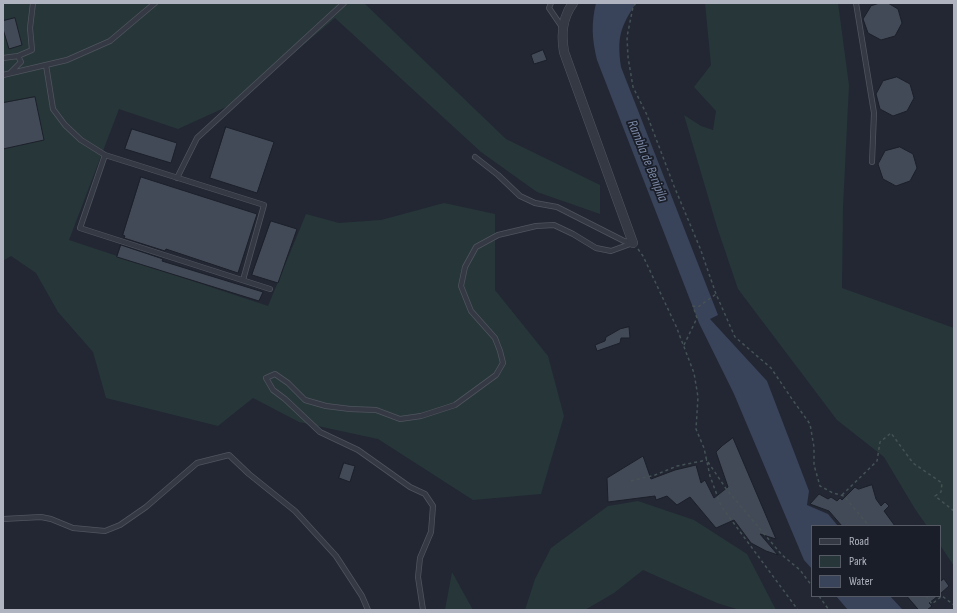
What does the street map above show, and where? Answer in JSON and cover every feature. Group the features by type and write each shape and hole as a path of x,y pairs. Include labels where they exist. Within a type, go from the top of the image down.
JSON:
{"street":[{"path":"572,3 565,15 562,27 564,52 633,243"}],"lane":[{"path":"3,58 18,56 32,50 30,28 33,3"},
{"path":"3,75 68,60 110,41 155,3"},
{"path":"177,178 197,138 344,3"},
{"path":"551,3 550,8 562,27"},
{"path":"856,3 874,113 872,162"},
{"path":"10,74 21,62 18,56"},
{"path":"46,65 53,109 65,125 81,140 105,155 264,206 243,280"},
{"path":"105,155 80,228 270,289"},
{"path":"475,157 498,175 520,196 535,203 557,207 624,241 633,243"},
{"path":"423,610 418,578 420,558 431,532 433,506 425,494 410,487 358,450 320,432 285,399 273,390 266,378 275,374 288,383 305,400 326,406 376,410 400,419 421,416 455,405 496,375 503,363 495,338 471,310 461,286 465,267 476,247 498,235 536,226 554,225 573,234 596,248 611,251 633,243"},
{"path":"3,519 41,517 51,519 73,528 106,531 120,525 146,506 197,462 229,455 295,511 336,556 362,596 368,610"}],"path":[{"path":"636,3 633,7 627,37 628,57 633,87 647,115 674,186 700,248 716,294 735,337 771,368 810,424 814,447 814,465 820,486 833,493 844,496 868,525"},
{"path":"633,243 643,256 676,326 694,373 698,397 696,429 721,506 798,610"},
{"path":"684,345 697,318 693,306 698,307 716,294"},
{"path":"842,495 877,461 880,442 891,432 913,463 942,483 941,492 935,496 954,511"},
{"path":"631,481 655,475 677,466 707,460"},
{"path":"707,460 727,490 782,554 800,570 811,585"},
{"path":"941,597 942,596 954,605"},
{"path":"820,597 829,610"},
{"path":"927,597 932,604 941,597"}],"green space":[{"path":"3,3 364,3 506,139 600,185 600,214 537,192 481,152 335,18 235,103 178,129 119,109 69,240 268,306 306,214 339,223 381,220 444,203 495,214 495,290 548,356 564,416 541,494 473,500 378,439 299,422 253,398 218,426 106,398 93,352 58,312 36,273 11,256 3,261"},
{"path":"705,3 838,3 849,85 843,208 842,288 954,328 954,566 941,546 941,525 926,525 884,457 837,420 738,289 717,227 684,115 701,126 713,130 716,111 694,87 711,65"},
{"path":"638,501 694,520 747,554 776,610 740,610 717,603 643,570 614,593 585,610 525,610 535,579 551,548 608,506"},
{"path":"452,572 473,610 445,610"}],"water":[{"name":"Rambla de Benipila","path":"596,3 636,3 626,19 621,33 619,48 621,67 718,315 710,319 767,381 809,491 807,505 828,514 837,525 811,525 811,568 804,560 734,394 699,323 597,60 594,45 593,18"},
{"path":"837,597 891,597 902,609 905,610 848,610"}],"building":[{"path":"880,3 888,3 898,9 902,23 895,36 881,40 868,33 863,19 871,6"},
{"path":"15,18 22,45 9,49 3,29 3,21"},
{"path":"543,50 547,60 534,64 531,55"},
{"path":"897,77 910,84 914,98 907,111 893,116 880,109 876,94 883,81"},
{"path":"35,97 44,140 3,149 3,103"},
{"path":"226,127 274,142 257,193 210,178"},
{"path":"132,129 177,143 171,163 125,149"},
{"path":"900,147 913,154 917,168 910,181 896,186 883,179 878,164 885,151"},
{"path":"141,177 257,214 238,273 166,249 165,251 124,238 125,236 123,235"},
{"path":"271,221 297,229 278,283 252,275"},
{"path":"121,245 163,259 162,261 263,292 259,301 117,257"},
{"path":"629,327 630,338 621,338 620,343 597,351 595,345 605,341 606,337 620,329"},
{"path":"733,438 776,539 760,534 778,555 766,551 751,543 734,520 716,528 690,497 677,505 667,496 656,500 655,496 608,502 607,478 643,456 651,479 675,470 696,465 701,483 705,480 714,498 728,487 716,452"},
{"path":"344,463 355,466 350,482 339,478"},
{"path":"872,485 876,499 881,506 885,502 889,506 884,511 894,525 841,525 829,511 810,504 819,494 828,499 831,497 837,501 840,498 842,500 855,487 858,489"},
{"path":"944,579 949,586 941,593 941,581"},
{"path":"908,597 937,597 929,603 932,606 927,610 919,610"}]}
